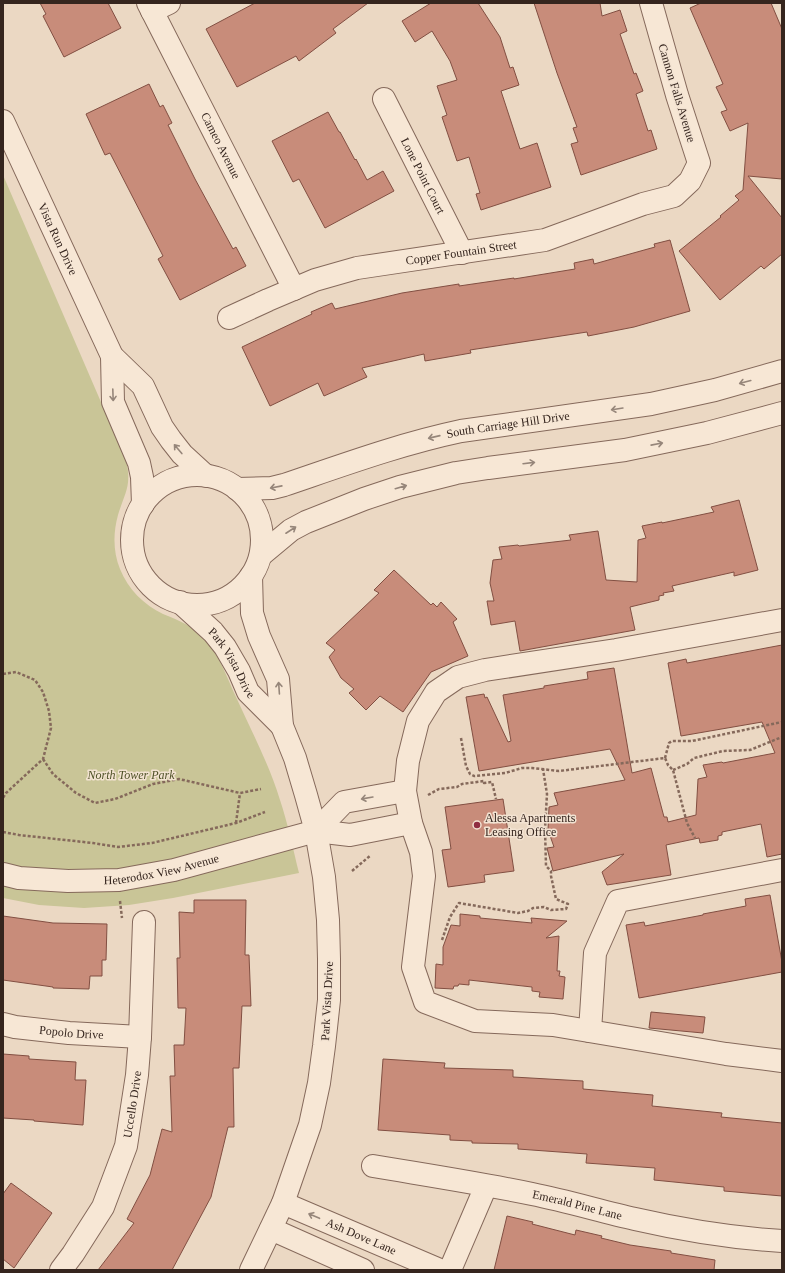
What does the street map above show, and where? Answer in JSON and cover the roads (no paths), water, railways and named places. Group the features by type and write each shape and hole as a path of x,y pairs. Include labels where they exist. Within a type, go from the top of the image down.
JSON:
{"street":[{"name":"Cannon Falls Avenue","path":"651,3 677,95 699,163 690,181"},
{"name":"Cameo Avenue","path":"156,6 294,289"},
{"name":"Lone Point Court","path":"384,99 462,253"},
{"name":"Vista Run Drive","path":"3,121 9,149 112,356 143,386 162,427 171,440 182,454 206,476"},
{"name":"Copper Fountain Street","path":"229,318 315,280 357,268 545,240 643,204 674,196 690,181"},
{"name":"Vista Run Drive","path":"112,356 113,402 139,463 142,477 143,504"},
{"name":"South Carriage Hill Drive","path":"238,489 272,488 284,485 377,453 461,431 651,404 715,390 782,371"},
{"path":"260,555 291,530 306,522 364,499 400,487 456,473 625,450 706,433 782,413"},
{"path":"182,476 206,476 222,480 238,489 252,506 259,521 262,537 260,555 251,576 241,588 220,601 196,605 180,602 165,596 152,586 142,574 135,558 132,543 134,526 143,504 160,486 182,476"},
{"name":"Park Vista Drive","path":"251,576 252,613 258,636 278,679 282,726 295,758 316,831 324,877 328,920 329,1000 319,1083 310,1125 283,1203 251,1270"},
{"name":"Park Vista Drive","path":"180,602 213,632 225,647 248,692 282,726"},
{"path":"782,620 616,650 485,670 458,677 436,692 418,721 408,761 414,794 411,823 421,852 424,876 413,967 425,1002 475,1021 553,1025 726,1054 782,1061"},
{"path":"316,831 344,802 414,794"},
{"path":"316,831 350,835 411,823"},
{"name":"Heterodox View Avenue","path":"3,874 19,878 68,881 119,880 174,870 316,831"},
{"path":"590,1031 595,953 618,901 782,870"},
{"name":"Uccello Drive","path":"61,1270 103,1207 126,1146 137,1075 140,1037 144,922"},
{"name":"Popolo Drive","path":"3,1024 15,1027 69,1033 140,1037"},
{"name":"Emerald Pine Lane","path":"373,1166 532,1194 580,1204 634,1219 697,1231 748,1239 782,1241"},
{"path":"450,1270 486,1186"},
{"name":"Ash Dove Lane","path":"283,1203 440,1270"},
{"path":"271,1229 363,1270"}],"place":[{"name":"Alessa Apartments Leasing Office","path":"477,825"}],"park label":[{"name":"North Tower Park","path":"131,775"}]}
